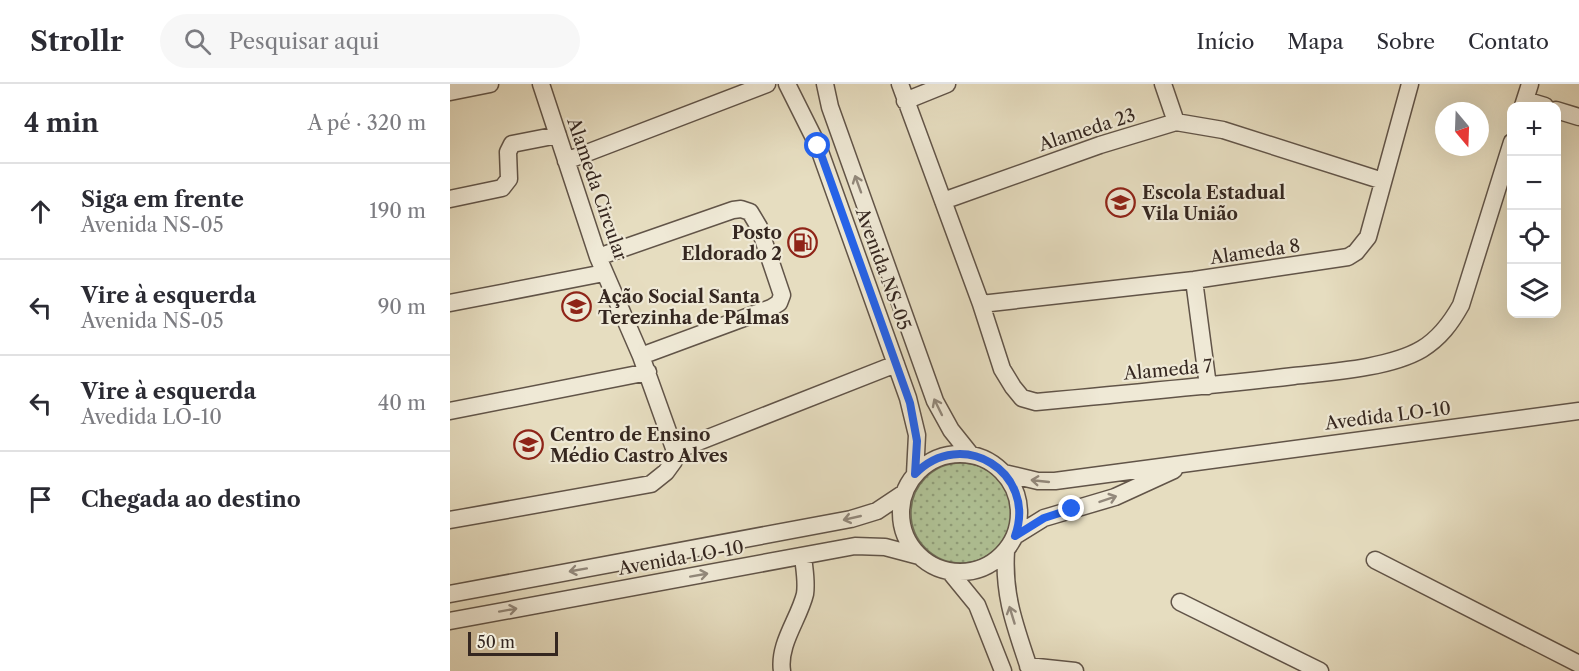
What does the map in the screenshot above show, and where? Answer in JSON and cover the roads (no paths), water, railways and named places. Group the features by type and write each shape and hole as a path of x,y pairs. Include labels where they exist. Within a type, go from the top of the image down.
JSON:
{"street":[{"path":"450,92 490,84"},
{"name":"Alameda Circular","path":"541,84 601,265 648,372 675,451"},
{"path":"566,160 767,84"},
{"name":"Avenida NS-05","path":"787,84 815,139 910,403 917,435 915,474"},
{"name":"Avenida NS-05","path":"825,84 830,107 934,401 951,430 971,455"},
{"name":"Alameda 7","path":"900,84 981,304 1002,369 1012,387 1022,398 1036,402 1208,386 1343,370 1396,360 1421,350 1449,325 1461,305 1508,156"},
{"path":"905,101 947,84"},
{"path":"1163,84 1176,122"},
{"name":"Alameda 8","path":"981,304 1194,280 1348,257 1356,252 1368,237 1410,84"},
{"path":"1524,102 1530,84"},
{"path":"1561,111 1579,117"},
{"name":"Alameda 23","path":"943,201 1100,145 1176,122 1223,130 1383,181"},
{"path":"450,199 502,188 509,179 507,152 512,144 558,135"},
{"path":"450,303 601,265 733,210 741,209 750,212 759,227 782,295 779,303 641,356"},
{"path":"1194,280 1208,386"},
{"path":"450,520 651,484 666,472 674,461 675,451 896,364"},
{"path":"450,411 648,372"},
{"name":"Avedida LO-10","path":"1004,473 1050,482 1579,411"},
{"name":"Avenida NS-05","path":"1003,671 977,604 950,572 933,566 919,556 907,542 901,524 901,505 904,493 915,474 937,459 956,454 971,455 989,461 1004,473"},
{"name":"Avedida LO-10","path":"1015,536 1044,518 1115,497 1175,469 1202,460"},
{"path":"950,572 967,572 984,568 1006,551 1015,536 1019,523 1019,503 1015,490 1004,473"},
{"name":"Avenida LO-10","path":"450,594 851,519 877,511 904,493"},
{"name":"Avenida LO-10","path":"450,621 866,546 894,548 919,556"},
{"path":"1006,551 1005,573 1008,603 1029,668 1075,671"},
{"path":"782,671 784,647 804,595 806,581 803,556"},
{"path":"1375,560 1579,664"},
{"path":"1180,602 1320,671"}],"place":[{"name":"Escola Estadual Vila União","path":"1121,203"},
{"name":"Posto Eldorado 2","path":"803,243"},
{"name":"Ação Social Santa Terezinha de Palmas","path":"577,307"},
{"name":"Centro de Ensino Médio Castro Alves","path":"529,445"}]}
